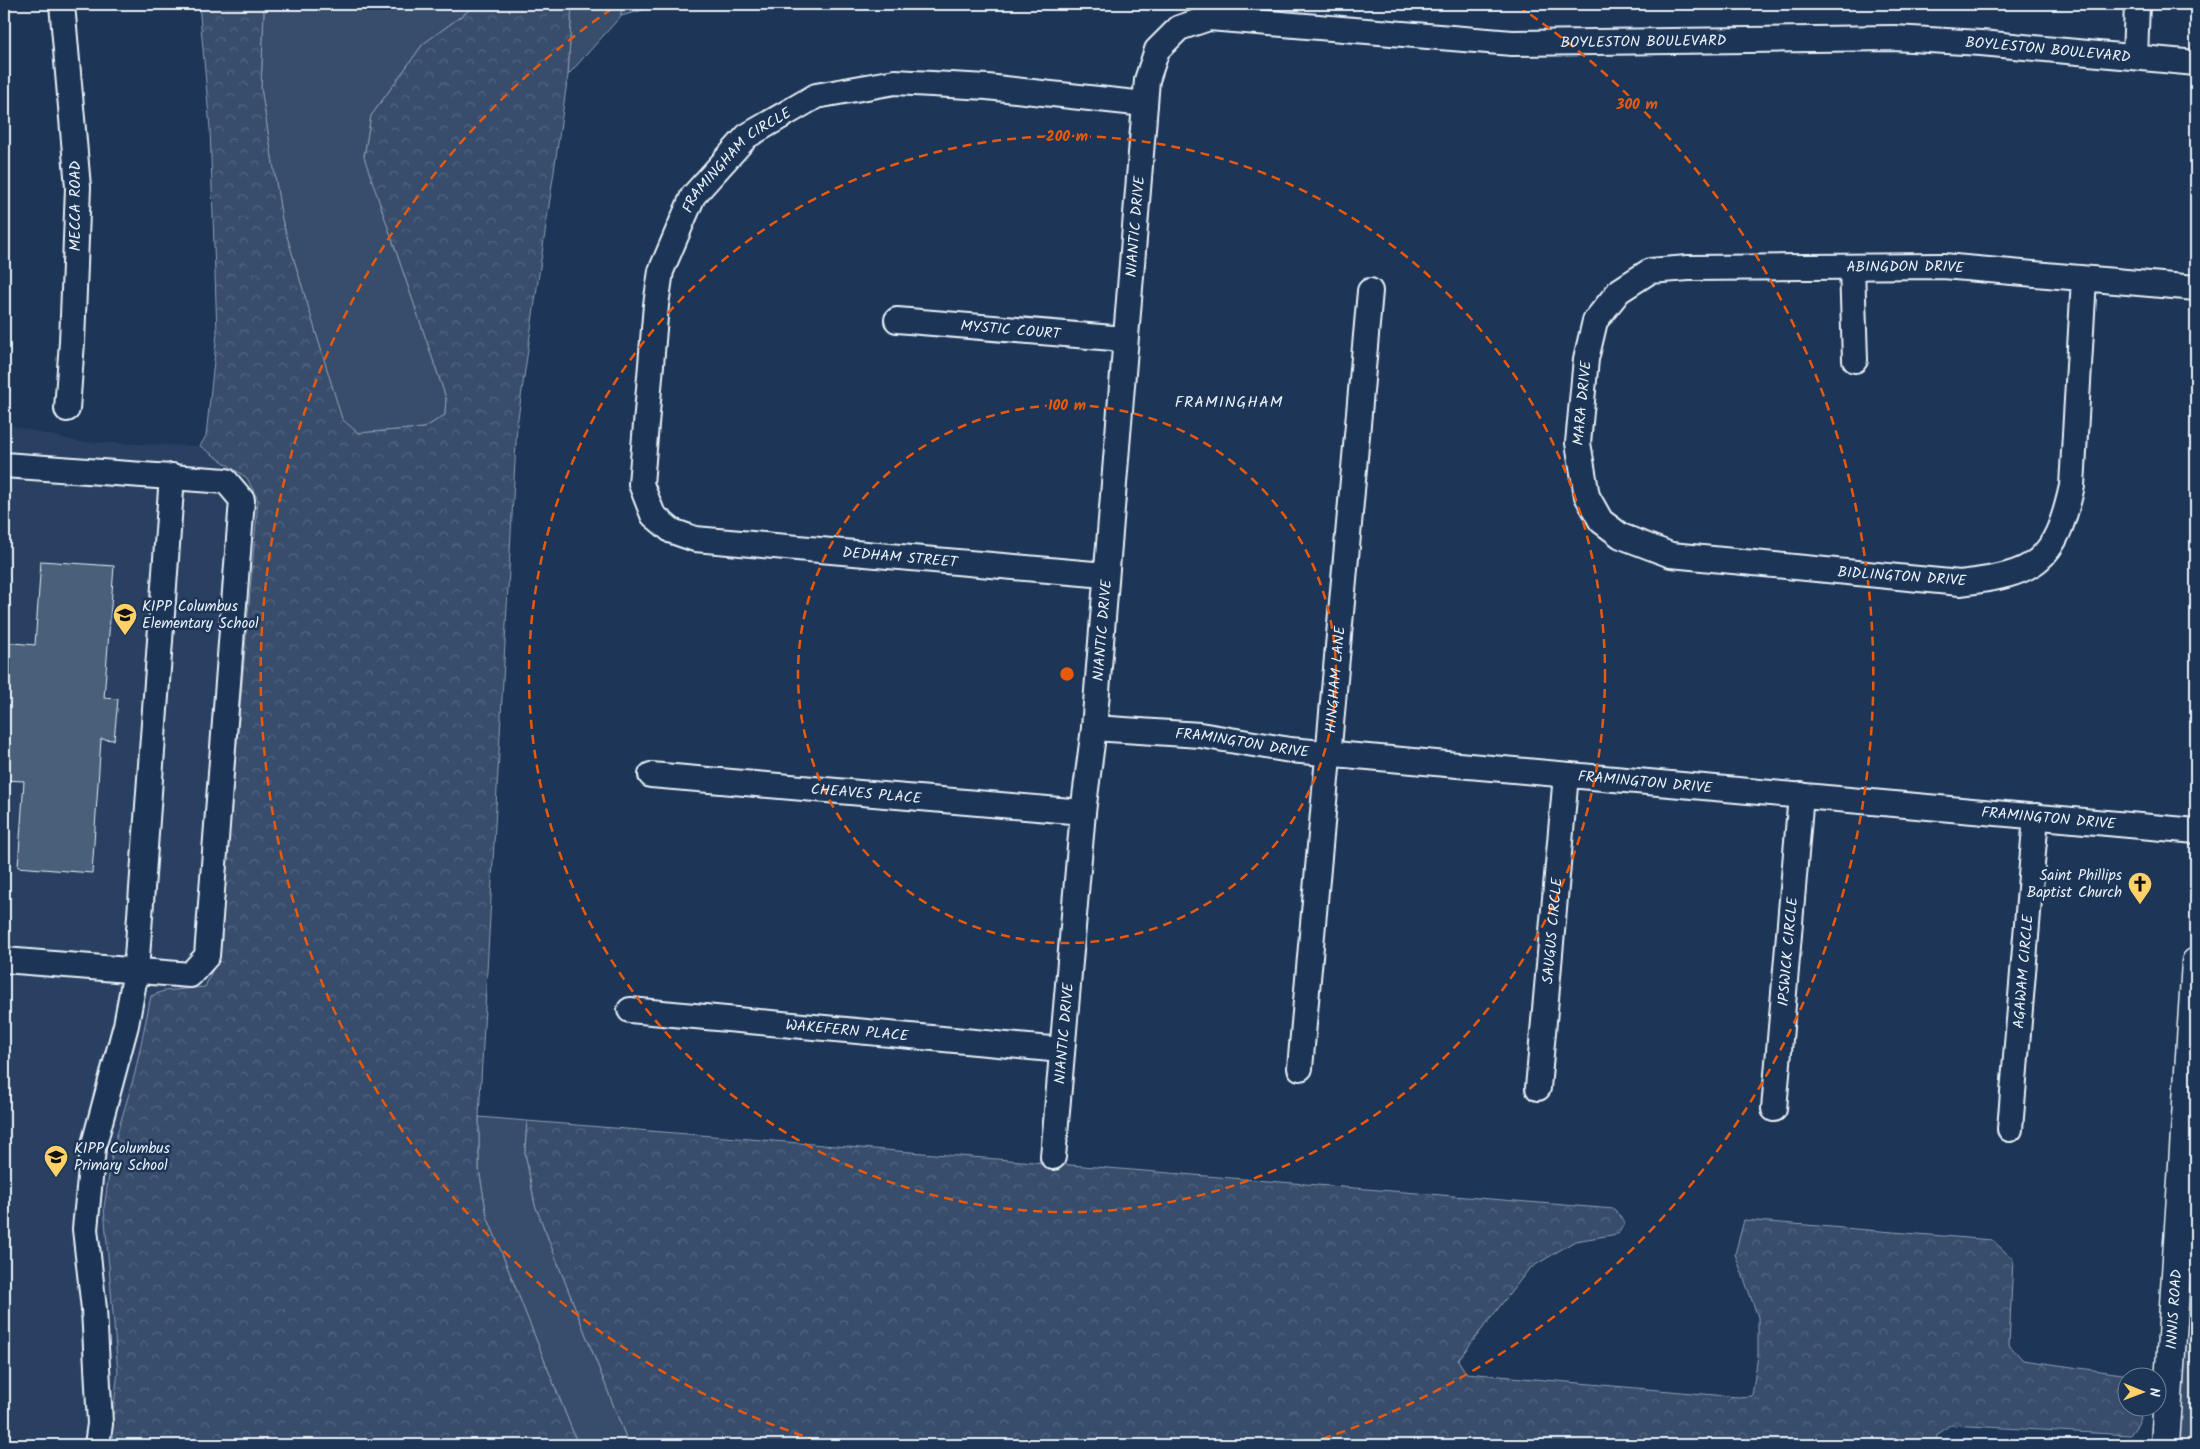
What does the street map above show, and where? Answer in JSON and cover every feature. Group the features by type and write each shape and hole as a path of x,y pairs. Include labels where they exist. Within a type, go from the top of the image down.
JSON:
{"main road":[{"name":"INNIS ROAD","path":"2165,1445 2196,962"}],"street":[{"name":"MECCA ROAD","path":"62,4 78,187 72,342 66,410"},
{"path":"2134,57 2137,4"},
{"name":"BOYLESTON BOULEVARD","path":"1145,104 1147,80 1157,50 1180,28 1209,18 1300,14 1423,37 1512,43 1894,38 1981,43 2196,63"},
{"name":"FRAMINGHAM CIRCLE","path":"695,539 672,531 653,515 641,484 656,305 661,271 693,196 747,136 816,96 895,82 987,87 1145,104"},
{"name":"NIANTIC DRIVE","path":"1054,1157 1083,812 1094,728 1145,104"},
{"name":"ABINGDON DRIVE","path":"1619,291 1650,272 1688,268 1942,266 2196,288"},
{"path":"1852,267 1855,360"},
{"name":"BIDLINGTON DRIVE","path":"1601,521 1621,536 1671,555 1960,583 1995,579 2014,574 2045,556 2056,539 2072,486 2084,279"},
{"name":"HINGHAM LANE","path":"1300,1068 1330,752 1370,291"},
{"name":"MARA DRIVE","path":"1601,521 1587,496 1578,443 1586,359 1595,321 1619,291"},
{"name":"MYSTIC COURT","path":"897,320 1125,339"},
{"path":"4,465 226,481 242,500 207,956 190,974 4,960"},
{"path":"98,1445 100,1424 94,1309 85,1229 93,1148 126,1025 136,971 172,476"},
{"name":"DEDHAM STREET","path":"695,539 1105,575"},
{"name":"FRAMINGTON DRIVE","path":"1094,728 1200,735 1290,750 1330,752 2196,831"},
{"name":"CHEAVES PLACE","path":"651,775 1083,812"},
{"name":"SAUGUS CIRCLE","path":"1538,1088 1566,775"},
{"name":"IPSWICK CIRCLE","path":"1774,1109 1801,795"},
{"name":"AGAWAM CIRCLE","path":"2010,1129 2036,816"},
{"name":"WAKEFERN PLACE","path":"630,1010 1062,1050"}],"shaded area":[{"name":"KIPP Columbus Elementary School","path":"4,424 79,442 200,446 247,478 258,500 218,958 205,987 164,991 135,1073 113,1148 104,1208 118,1372 109,1445 4,1445"}],"green space":[{"path":"199,4 262,4 264,11 261,88 282,220 342,419 358,433 424,428 445,415 446,398 364,157 371,116 423,44 478,4 572,4 568,75 517,425 479,1117 479,1170 487,1216 578,1445 109,1445 118,1372 104,1208 113,1148 135,1073 151,996 164,991 205,987 218,958 258,500 247,478 200,446 206,436 217,333 210,128"},
{"path":"262,4 478,4 423,44 371,116 364,156 446,398 445,415 424,428 358,433 342,420 282,220 261,88 264,11"},
{"path":"572,4 622,4 621,16 568,75"},
{"path":"622,4 665,4 621,16"},
{"path":"479,1117 527,1121 525,1152 535,1205 629,1445 578,1445 487,1216 479,1170"},
{"path":"527,1121 1614,1209 1625,1222 1618,1234 1575,1241 1529,1269 1458,1360 1466,1373 1738,1397 1752,1396 1758,1355 1758,1317 1735,1254 1744,1220 1992,1240 2013,1259 2009,1345 2023,1360 2118,1373 2118,1416 2140,1416 2138,1424 2130,1435 1950,1425 1937,1435 1936,1445 629,1445 535,1205 525,1152"},
{"path":"2196,1230 2196,1280 2188,1264 2190,1234"},
{"path":"2188,1264 2196,1280 2196,1445 2175,1445"}],"building":[{"path":"41,561 114,566 104,698 118,699 114,740 101,739 92,873 18,867 24,781 4,780 4,642 35,645"}],"place":[{"name":"KIPP Columbus Elementary School","path":"125,636"},
{"name":"Saint Phillips Baptist Church","path":"2140,905"},
{"name":"KIPP Columbus Primary School","path":"56,1178"}],"district":[{"name":"FRAMINGHAM","path":"1229,401"}]}
